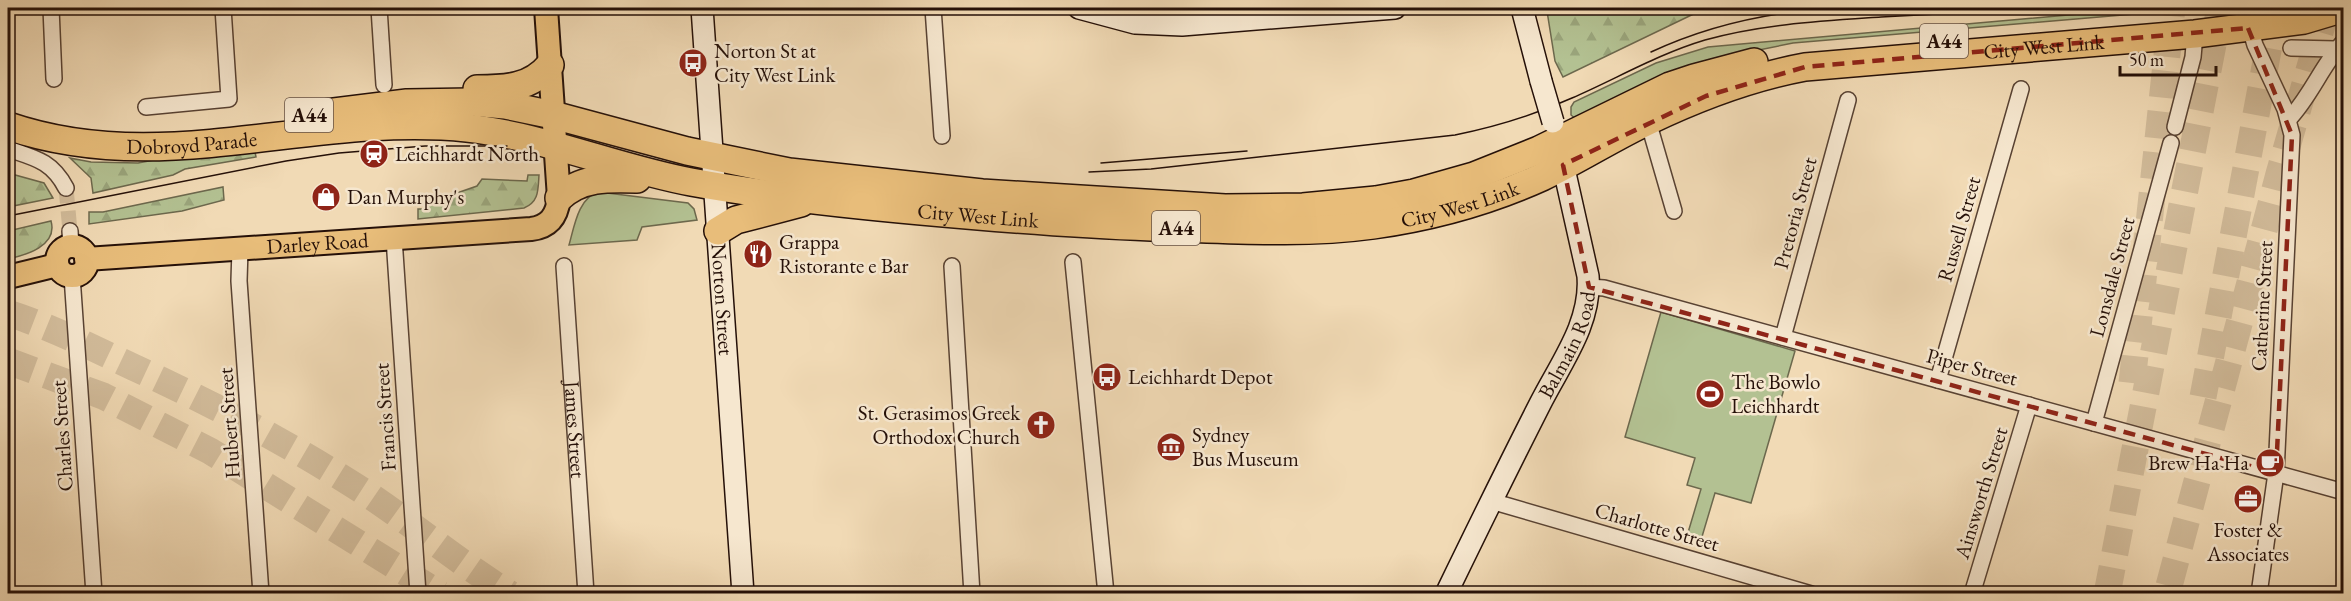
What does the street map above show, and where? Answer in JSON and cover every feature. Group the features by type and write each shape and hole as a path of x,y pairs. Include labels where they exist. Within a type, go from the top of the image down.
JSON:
{"highway":[{"name":"City West Link","path":"556,147 714,186 811,201 1055,223 1316,230 1377,224 1456,208 1512,188 1558,143 1648,121 1751,80 1805,67 2195,34 2246,17 2289,8"},
{"name":"City West Link","path":"554,115 638,139 789,172 982,193 1225,208 1303,207 1376,200 1414,193 1474,176 1558,143 1670,87 1694,78 1772,58 1882,46 2246,17 2304,20 2343,8"},
{"path":"440,103 468,90 501,89 524,85 537,78 550,64"},
{"name":"Dobroyd Parade","path":"8,109 58,123 106,130 159,132 407,103 505,105 554,115"},
{"name":"Dobroyd Parade","path":"8,126 57,140 103,146 150,148 190,147 380,126 420,125 470,128 556,147"},
{"path":"554,210 573,187 590,180 640,179 655,173"},
{"path":"718,231 736,220 811,201"}],"main road":[{"path":"546,8 556,147 554,210"},
{"name":"Darley Road","path":"8,277 71,255 240,249 531,229 541,227 554,210"}],"street":[{"path":"51,8 54,79"},
{"path":"146,107 229,99 223,8"},
{"path":"379,8 384,85"},
{"name":"Norton Street","path":"702,8 743,594"},
{"path":"933,8 942,136"},
{"path":"1079,8 1135,23 1182,25 1237,14 1395,8"},
{"name":"Balmain Road","path":"1446,594 1567,354 1583,316 1589,287 1558,143 1522,8"},
{"name":"Catherine Street","path":"2246,17 2289,120 2291,151 2276,473 2259,594"},
{"path":"2175,127 2193,57 2195,34"},
{"path":"2289,120 2340,45"},
{"path":"2291,48 2340,45"},
{"name":"Russell Street","path":"1938,380 2020,89"},
{"name":"Pretoria Street","path":"1783,337 1848,100"},
{"path":"1648,121 1674,211"},
{"name":"Lonsdale Street","path":"2094,423 2171,143"},
{"path":"8,149 45,162 54,170 66,188"},
{"name":"Francis Street","path":"394,238 418,594"},
{"name":"Hubert Street","path":"240,249 239,281 261,594"},
{"name":"Charles Street","path":"71,255 94,594"},
{"path":"1073,262 1106,594"},
{"name":"James Street","path":"564,266 586,594"},
{"path":"952,266 972,594"},
{"name":"Piper Street","path":"1589,287 1604,288 2343,492"},
{"name":"Ainsworth Street","path":"1972,594 2029,405"},
{"name":"Charlotte Street","path":"1491,501 1811,594"}],"highlighted area":[{"path":"2248,28 2292,135 2276,473 1589,287 1563,165 1706,96 1805,67"}],"green space":[{"path":"1560,8 1706,8 1563,77 1555,61 1547,11"},
{"path":"2146,8 2205,8 1793,43 1739,54 1578,121 1571,115 1574,102 1656,63 1708,47"},
{"path":"255,152 256,157 185,169 173,175 93,193 91,178 70,158 91,162 138,163 165,158"},
{"path":"8,173 44,183 53,198 8,207"},
{"path":"528,175 539,175 538,190 533,202 524,208 418,219 418,209 428,209 428,203 477,186 482,179 527,181"},
{"path":"223,187 224,200 182,211 89,224 89,212 103,212"},
{"path":"599,192 688,203 694,209 697,220 642,227 637,240 569,245 582,206 592,195"},
{"path":"51,221 52,230 45,243 31,252 8,259 8,231"},
{"name":"The Bowlo Leichhardt","path":"1661,312 1795,351 1751,503 1715,493 1701,540 1687,536 1701,489 1687,485 1695,458 1625,437"}],"tunnel":[{"path":"2132,383 2172,8"},
{"path":"2107,594 2220,8"},
{"path":"2203,397 2276,8"},
{"path":"2169,586 2279,174 2327,8"},
{"path":"66,188 70,231"},
{"path":"8,313 102,352 194,396 285,444 372,497 474,571 510,594"},
{"path":"8,361 103,396 210,451 440,594"}],"tram line":[{"path":"1651,52 1696,34 1743,21 1790,12 1839,8"},
{"path":"1089,172 1151,169 1470,132 1514,120 1558,104 1654,59 1688,46 1749,30 1837,20 2050,8"},
{"path":"8,216 286,161 339,153 425,146 507,146"},
{"path":"1101,163 1247,151"}],"place":[{"name":"Norton St at City West Link","path":"693,63"},
{"name":"Leichhardt North","path":"374,154"},
{"name":"Dan Murphy's","path":"326,197"},
{"name":"Grappa Ristorante e Bar","path":"758,254"},
{"name":"Leichhardt Depot","path":"1107,377"},
{"name":"The Bowlo Leichhardt","path":"1710,394"},
{"name":"St. Gerasimos Greek Orthodox Church","path":"1041,425"},
{"name":"Sydney Bus Museum","path":"1171,447"},
{"name":"Brew Ha Ha","path":"2270,463"},
{"name":"Foster & Associates","path":"2248,499"}]}
